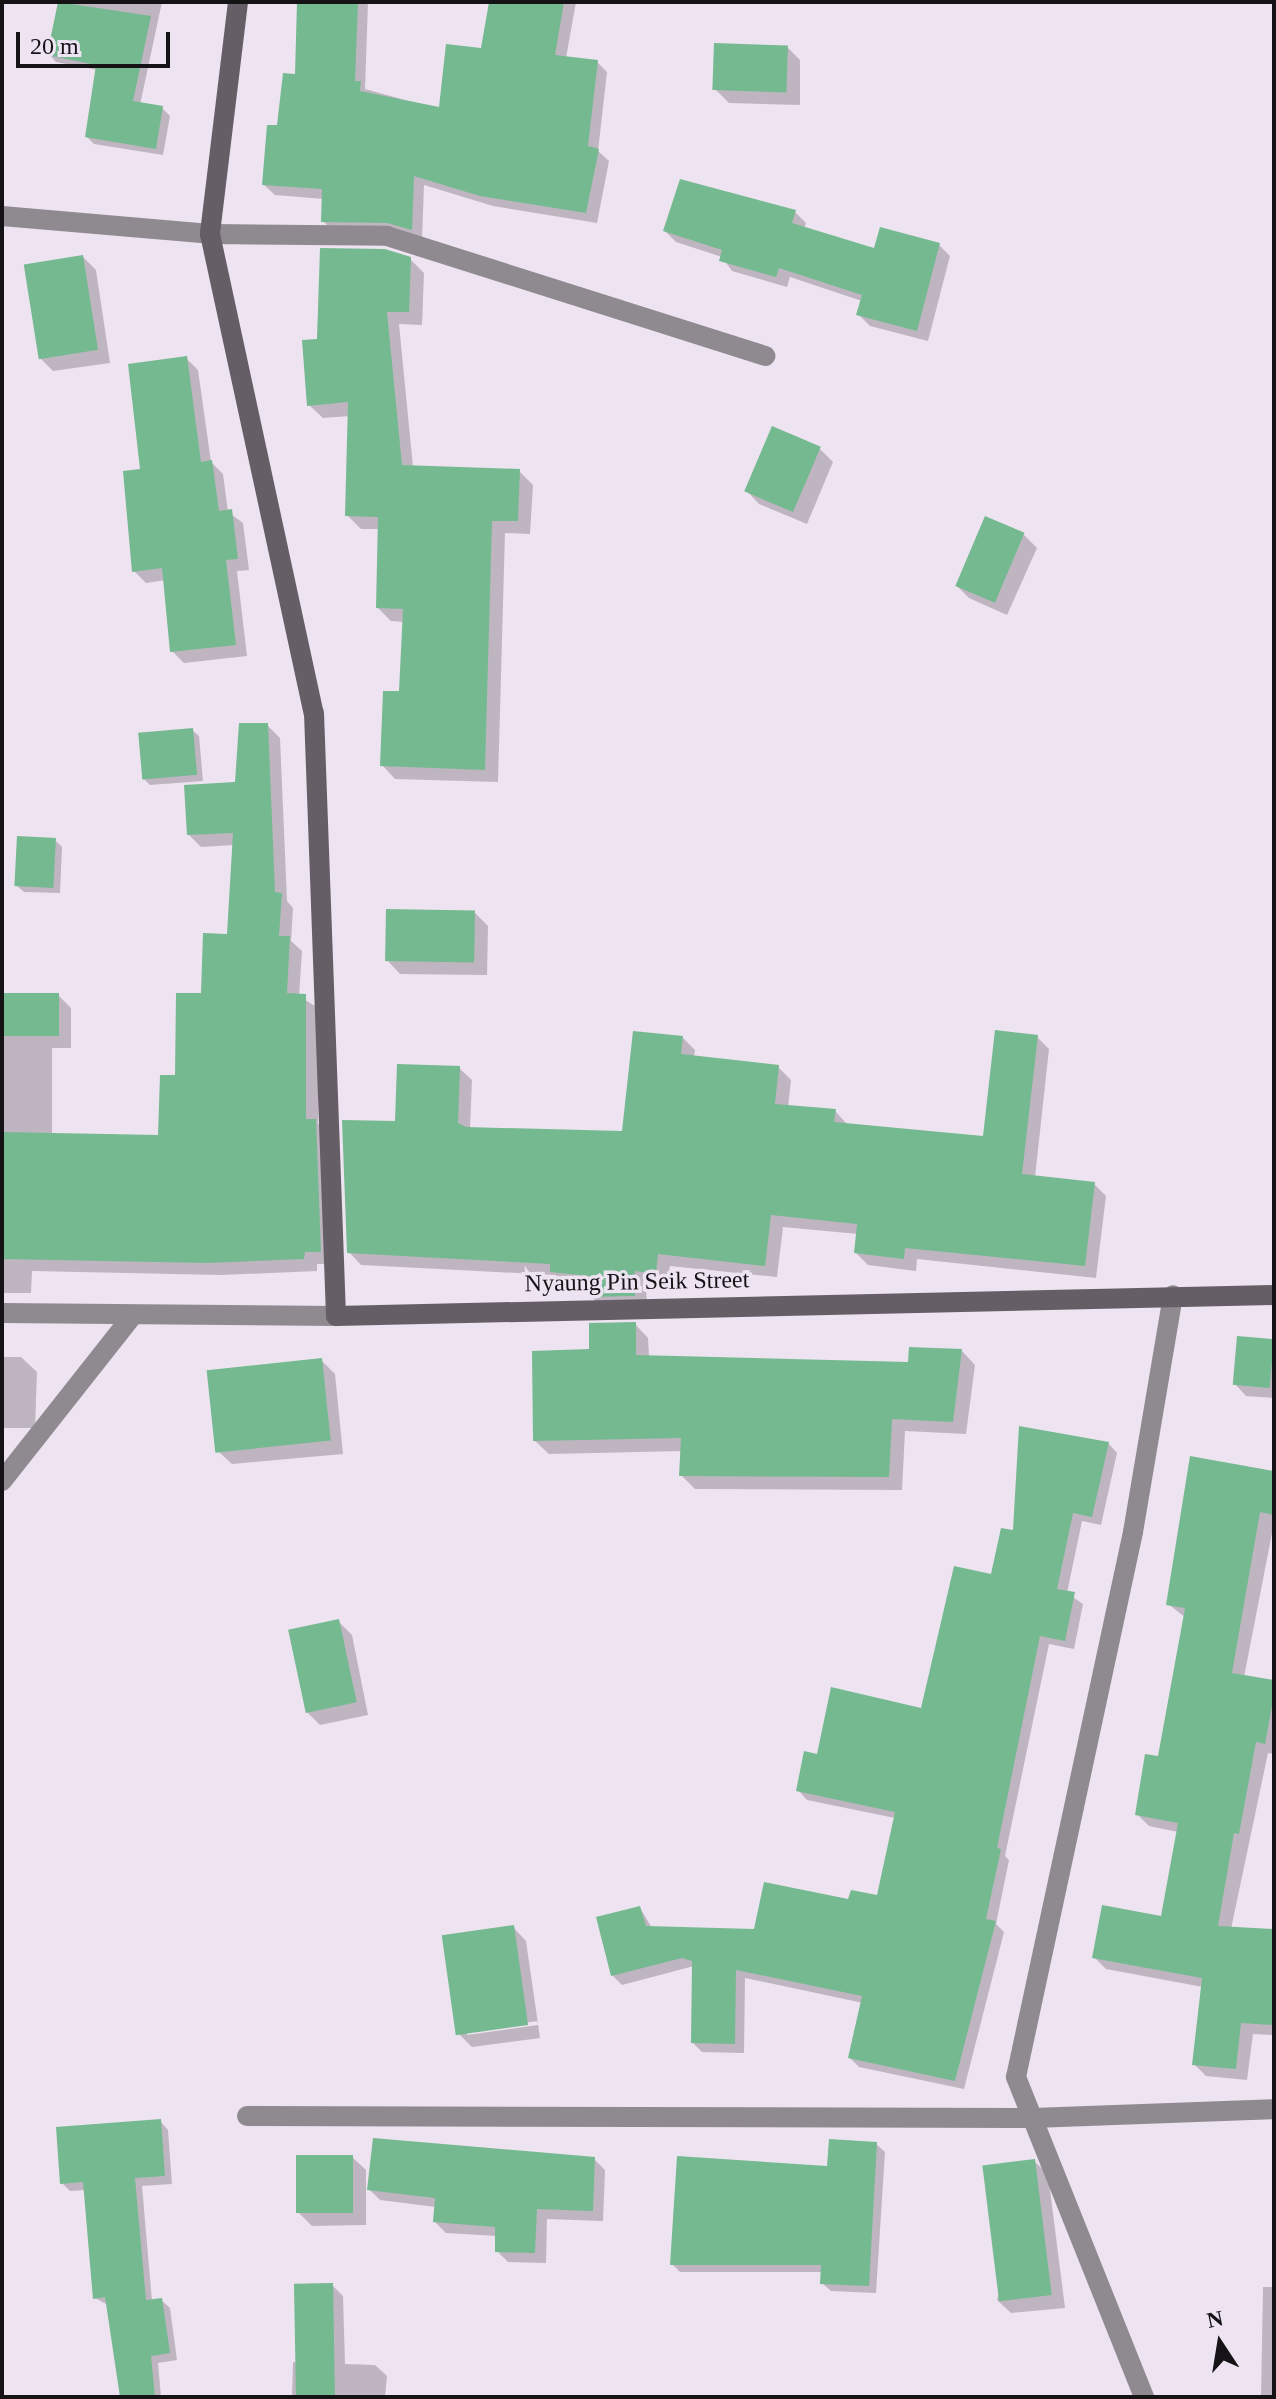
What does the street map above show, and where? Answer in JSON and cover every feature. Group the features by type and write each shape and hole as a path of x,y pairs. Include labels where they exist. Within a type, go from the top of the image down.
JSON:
{"street":[{"path":"238,2 210,234 314,713 336,1316"},
{"path":"2,216 210,234 387,236 765,356"},
{"path":"1144,2397 1016,2077 1133,1532 1173,1295"},
{"name":"Nyaung Pin Seik Street","path":"2,1313 336,1316 1274,1295"},
{"path":"2,1481 133,1315"},
{"path":"247,2116 1033,2118 1274,2109"}],"building":[{"path":"58,2 151,16 133,101 163,106 156,149 85,137 96,65 47,55"},
{"path":"297,2 358,2 355,81 361,81 360,91 439,107 446,44 481,48 489,2 564,2 555,55 598,60 588,146 599,149 586,213 480,196 414,176 412,230 387,223 321,222 322,189 262,185 267,125 277,125 283,73 295,74"},
{"path":"714,43 788,46 786,93 712,90"},
{"path":"680,179 796,210 792,223 874,248 880,227 940,243 917,331 856,315 862,295 779,268 776,277 719,261 722,250 663,231"},
{"path":"320,248 385,249 411,257 409,312 387,312 402,465 520,469 518,521 492,521 485,770 380,766 383,691 399,691 403,609 376,608 378,517 345,516 348,402 307,406 302,340 317,339"},
{"path":"83,255 98,350 39,359 24,264"},
{"path":"187,356 201,462 212,460 219,511 232,509 238,559 226,560 236,645 170,652 162,568 132,572 123,471 140,469 128,364"},
{"path":"772,426 821,447 793,512 744,491"},
{"path":"985,516 1025,533 995,603 955,586"},
{"path":"239,723 268,723 275,892 282,893 279,936 290,936 287,993 306,994 306,1119 316,1119 321,1252 305,1252 304,1259 207,1263 2,1259 2,1132 158,1135 160,1075 175,1075 176,993 201,993 203,933 227,934 233,833 187,835 184,785 235,782"},
{"path":"193,728 197,775 142,780 138,733"},
{"path":"17,836 56,838 53,888 14,886"},
{"path":"386,909 475,911 474,963 385,961"},
{"path":"2,993 59,993 59,1036 2,1036"},
{"path":"995,1030 1038,1035 1022,1174 1095,1182 1085,1266 905,1248 904,1259 854,1253 857,1224 771,1215 765,1266 658,1254 656,1274 635,1271 635,1296 589,1297 589,1276 550,1272 550,1264 347,1253 342,1120 395,1121 397,1064 460,1066 458,1123 466,1127 622,1131 633,1031 683,1036 681,1054 779,1065 775,1104 836,1109 834,1122 983,1136"},
{"path":"636,1322 636,1355 908,1362 909,1347 962,1349 953,1422 892,1419 889,1477 679,1476 681,1438 533,1441 532,1351 589,1349 589,1323"},
{"path":"1237,1336 1274,1339 1270,1388 1233,1385"},
{"path":"322,1358 331,1441 215,1453 207,1370"},
{"path":"1019,1426 1109,1442 1092,1517 1073,1513 1057,1589 1075,1592 1065,1641 1040,1636 997,1848 1001,1849 986,1919 996,1921 955,2081 848,2058 862,1996 736,1970 735,2044 691,2043 692,1961 682,1958 611,1976 596,1917 640,1906 646,1926 754,1929 764,1882 848,1899 851,1890 877,1895 895,1812 796,1791 804,1751 817,1754 831,1687 921,1708 954,1566 991,1574 1001,1528 1013,1530"},
{"path":"1190,1456 1274,1471 1274,1515 1260,1512 1232,1673 1274,1680 1274,1695 1265,1744 1256,1742 1239,1834 1234,1833 1218,1926 1274,1929 1274,2025 1241,2023 1236,2069 1192,2065 1202,1978 1092,1958 1102,1905 1161,1916 1178,1823 1135,1815 1145,1754 1158,1756 1185,1608 1166,1605"},
{"path":"339,1619 357,1702 306,1713 288,1630"},
{"path":"514,1925 528,2025 456,2035 442,1935"},
{"path":"161,2119 165,2176 135,2178 146,2300 162,2298 170,2353 151,2356 155,2397 120,2397 105,2297 93,2299 83,2182 60,2184 56,2127"},
{"path":"373,2138 595,2157 593,2211 537,2209 535,2253 495,2252 495,2227 433,2222 435,2198 367,2190"},
{"path":"829,2139 877,2142 869,2286 820,2284 821,2265 670,2265 677,2156 827,2166"},
{"path":"296,2155 353,2155 353,2213 296,2213"},
{"path":"1035,2159 1052,2295 999,2301 982,2165"},
{"path":"333,2283 335,2397 296,2397 294,2284"}]}
